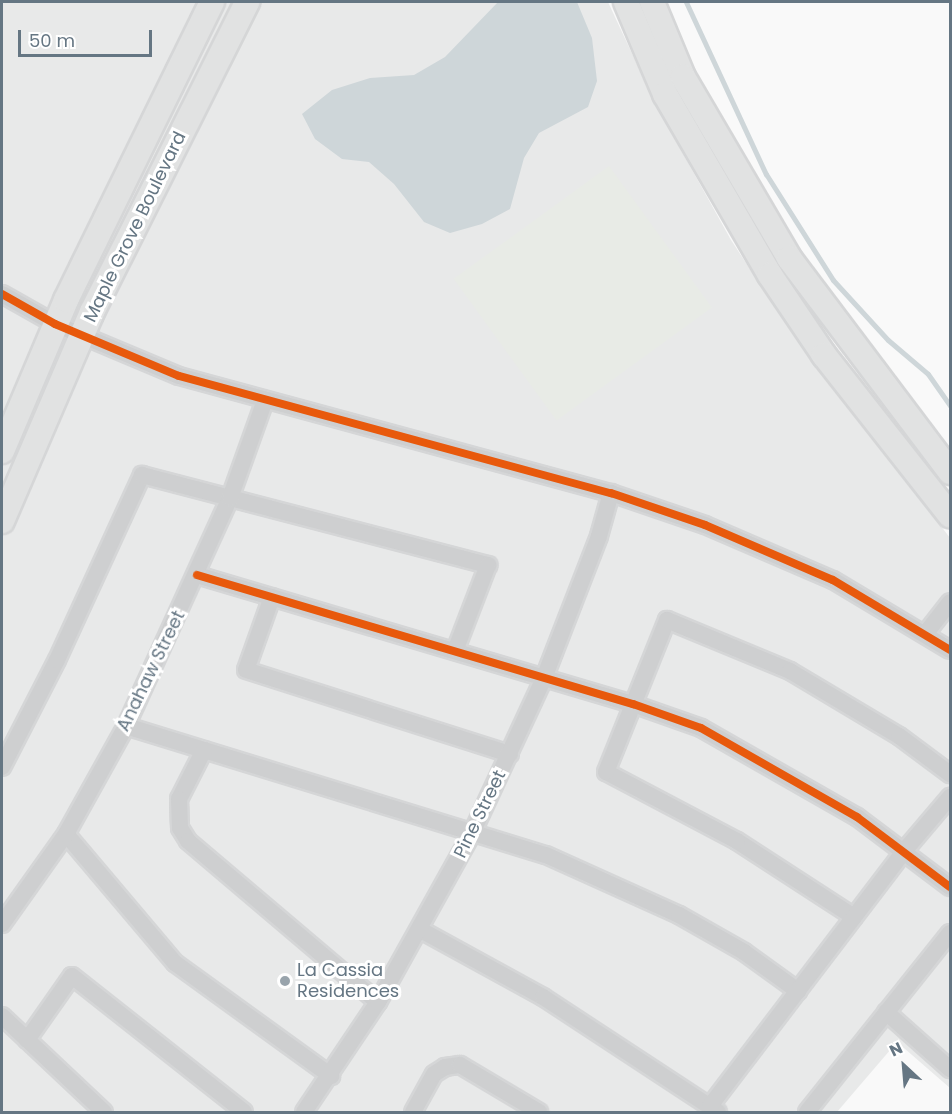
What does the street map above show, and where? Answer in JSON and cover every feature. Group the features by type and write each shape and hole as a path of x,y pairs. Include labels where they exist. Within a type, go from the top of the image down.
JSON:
{"main road":[{"name":"Maple Grove Boulevard","path":"2,451 55,324 212,2"},
{"name":"Maple Grove Boulevard","path":"2,521 81,336 247,2"},
{"path":"626,2 665,94 770,275 824,355 951,515"},
{"path":"652,2 683,77 789,258 951,472"}],"street":[{"path":"2,294 55,324 179,376 611,494 783,555 926,633 951,650"},
{"name":"Anahaw Street","path":"2,924 66,834 126,726 197,575 230,498 265,400"},
{"path":"2,767 57,660 142,475 488,565 455,651"},
{"name":"Pine Street","path":"304,1113 331,1076 378,1002 421,930 473,831 544,678 599,536 611,494"},
{"path":"197,575 633,704 701,728 746,752 905,850 951,886"},
{"path":"272,597 246,670 510,754"},
{"path":"926,633 951,602"},
{"path":"855,917 737,841 606,772 667,620 790,671 900,736 951,774"},
{"path":"126,726 546,855 679,915 744,952 798,991"},
{"path":"204,750 179,799 180,828 188,841 378,1002"},
{"path":"421,930 543,997 715,1109 798,991 905,850 951,797"},
{"path":"66,834 175,963 331,1076"},
{"path":"807,1113 951,933"},
{"path":"27,1040 72,976 244,1113"},
{"path":"886,1012 950,1067"},
{"path":"2,1016 104,1113"},
{"path":"413,1113 434,1074 445,1067 460,1065 539,1113"}],"shaded area":[{"path":"2,2 608,2 656,105 731,240 778,312 950,538 950,1088 897,1042 837,1112 2,1112"},
{"path":"498,2 577,2 592,38 597,81 588,107 539,133 524,158 510,209 482,224 450,233 424,222 394,184 369,162 342,159 315,139 302,114 332,90 370,78 414,75 445,57"},
{"path":"609,166 712,308 557,420 454,279"}],"waterway":[{"path":"686,2 766,174 833,280 888,340 928,374 950,406"}],"cycle path":[{"path":"2,294 55,324 179,376 611,493 705,525 833,580 950,650"},
{"path":"197,575 633,704 701,728 857,817 950,887"}],"place":[{"name":"La Cassia Residences","path":"285,981"}]}
